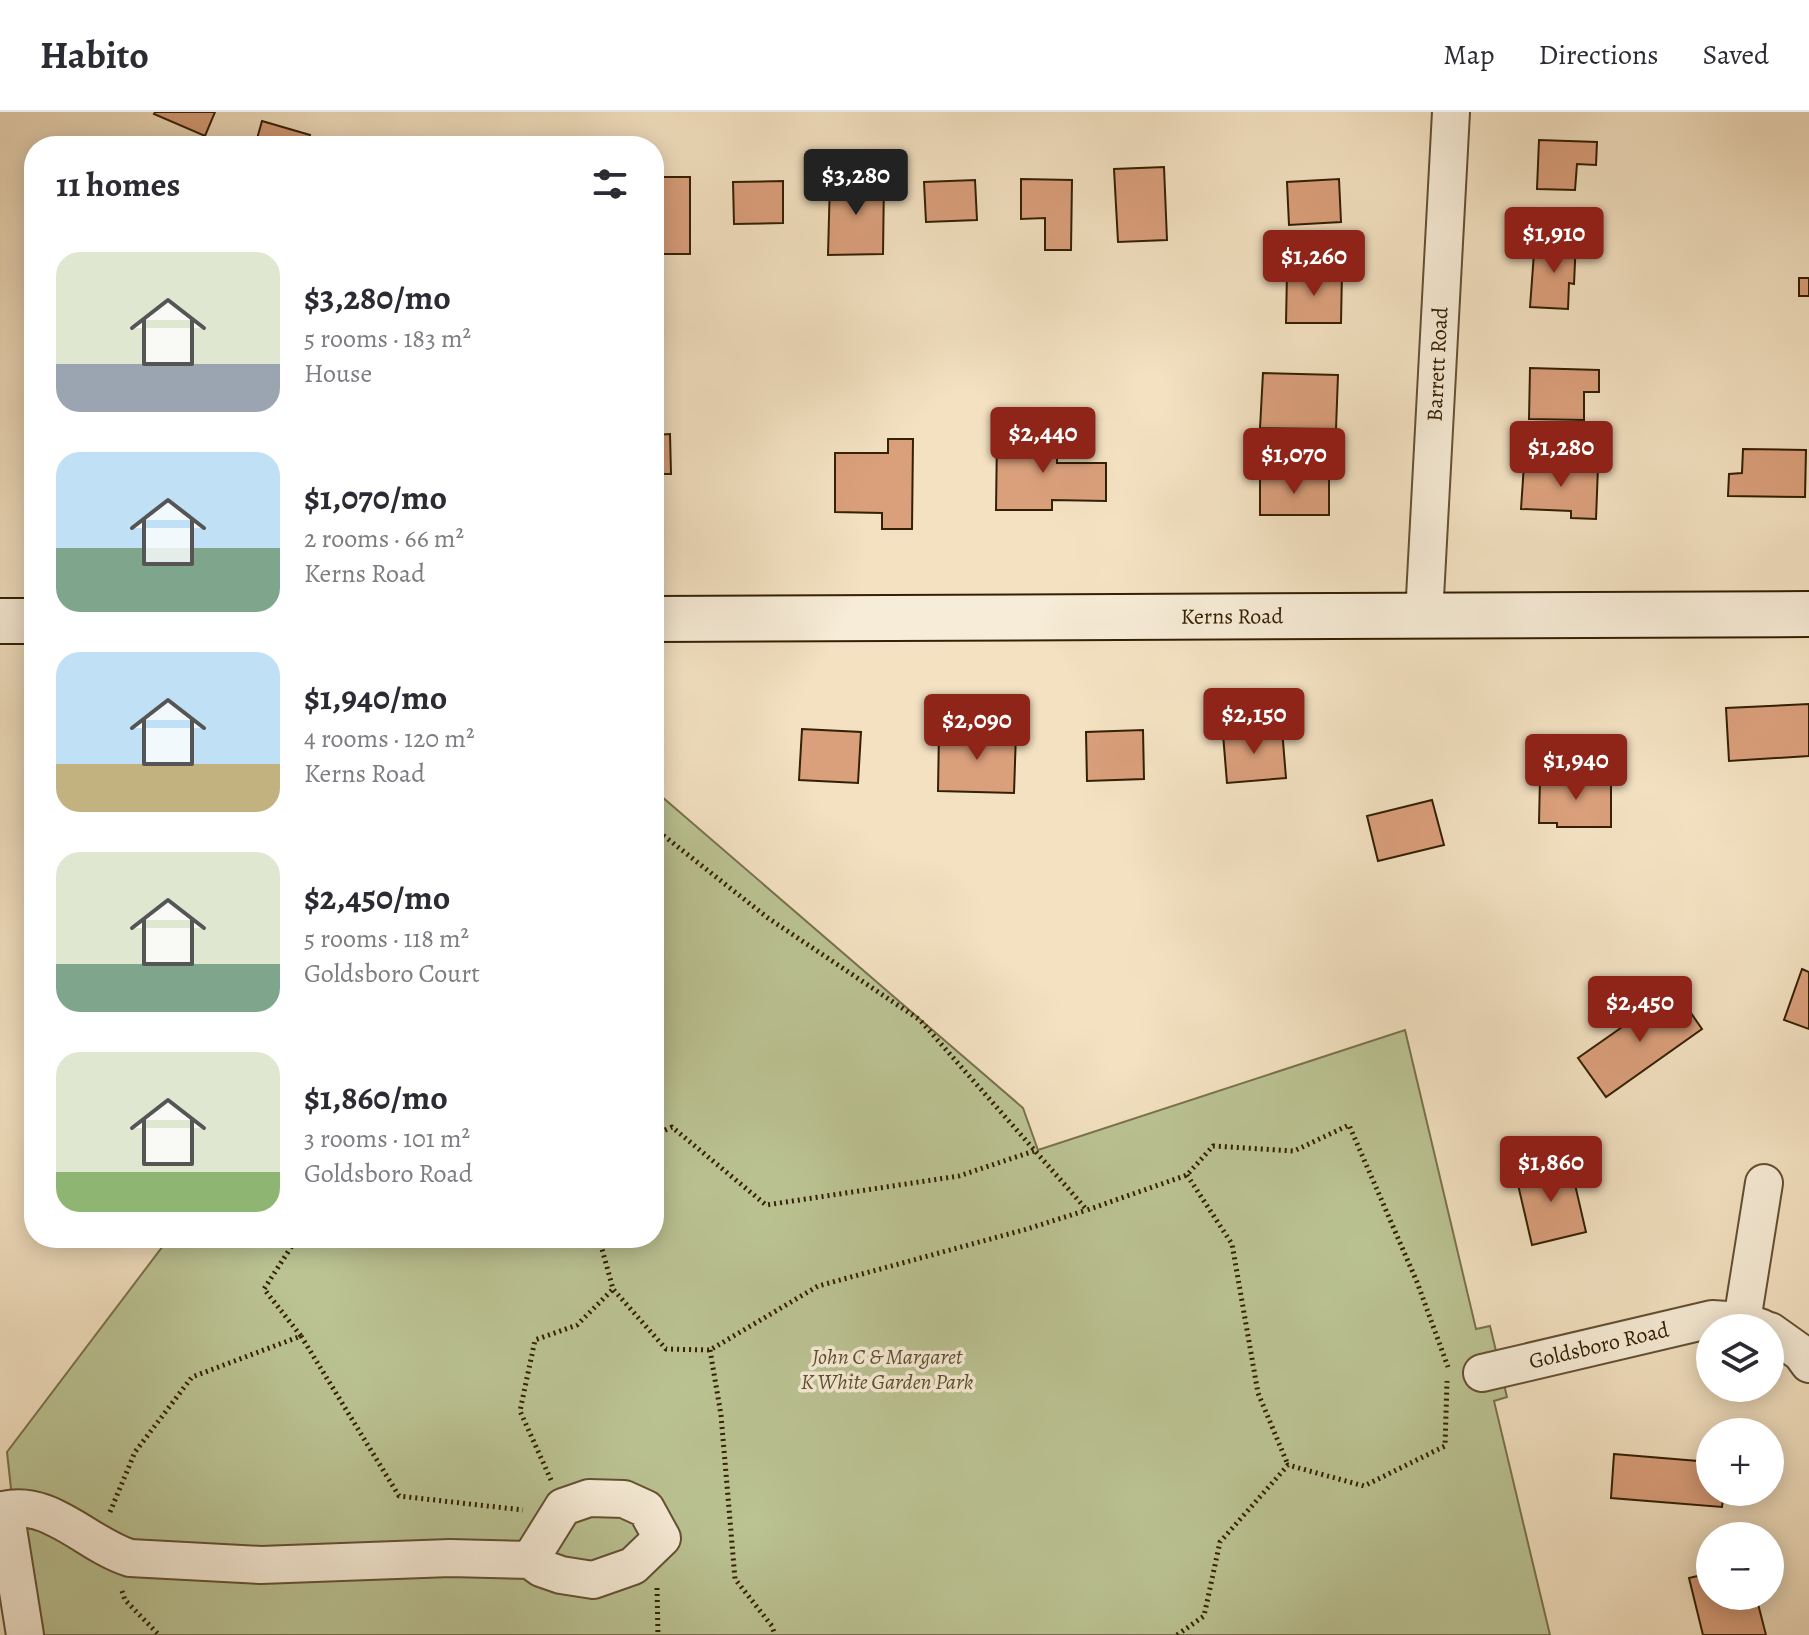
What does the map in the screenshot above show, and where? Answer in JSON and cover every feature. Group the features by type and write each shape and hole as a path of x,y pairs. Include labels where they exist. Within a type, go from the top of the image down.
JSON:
{"street":[{"name":"Barrett Road","path":"1424,616 1451,112"},
{"name":"Kerns Road","path":"664,619 1809,614"},
{"path":"0,621 24,621"},
{"path":"1759,1314 1764,1183"},
{"name":"Goldsboro Road","path":"1482,1373 1696,1323"},
{"path":"1784,1343 1801,1353 1809,1364"},
{"path":"25,1635 2,1510 32,1509 59,1519 112,1553 130,1558 261,1565 450,1558 530,1560 541,1568 561,1575 593,1580 633,1566 662,1538 646,1509 624,1499 589,1498 563,1507 530,1560"}],"path":[{"path":"664,836 768,918 920,1020 1087,1210"},
{"path":"602,1248 613,1289 666,1349 710,1350 818,1286 1027,1229 1187,1175 1213,1146 1294,1151 1349,1125 1417,1282 1448,1363 1445,1446 1364,1486 1288,1465"},
{"path":"664,1131 672,1127 766,1205 959,1176 1037,1150"},
{"path":"1187,1175 1232,1244 1258,1393 1288,1465"},
{"path":"291,1248 264,1289 301,1336 399,1496 467,1501 539,1512 563,1507 520,1411 535,1340 577,1325 613,1289"},
{"path":"159,1635 125,1600 105,1525 135,1452 192,1377 301,1336"},
{"path":"710,1350 721,1415 735,1579 772,1626 775,1635"},
{"path":"1177,1635 1204,1616 1220,1542 1288,1465"}],"green space":[{"name":"John C & Margaret K White Garden Park","path":"664,799 1023,1108 1038,1150 1405,1030 1476,1329 1490,1326 1507,1397 1494,1401 1550,1635 27,1635 7,1452 161,1248 664,1248"}],"building":[{"path":"155,112 215,112 205,136"},
{"path":"262,121 310,135 310,136 258,136"},
{"path":"1539,140 1597,142 1596,165 1577,164 1575,190 1537,189"},
{"path":"1164,167 1167,240 1118,242 1114,169"},
{"path":"664,177 690,177 690,254 664,254"},
{"path":"1021,179 1072,180 1071,250 1045,250 1045,218 1021,219"},
{"path":"1339,179 1341,222 1289,225 1287,182"},
{"path":"830,180 884,180 883,254 828,255"},
{"path":"975,180 977,220 926,222 924,182"},
{"path":"783,181 783,223 734,224 733,182"},
{"path":"1547,238 1576,240 1574,284 1569,283 1568,309 1530,307 1534,253 1546,254"},
{"path":"1287,272 1342,272 1341,323 1286,323"},
{"path":"1799,278 1809,278 1809,296 1799,296"},
{"path":"1530,368 1599,370 1599,392 1584,392 1584,420 1529,419"},
{"path":"1263,373 1338,375 1336,429 1260,428"},
{"path":"664,434 670,434 671,474 664,474"},
{"path":"1057,435 1057,463 1106,463 1106,501 1052,500 1052,510 996,510 997,437"},
{"path":"888,439 913,439 912,529 882,529 882,513 835,512 835,453 888,453"},
{"path":"1743,449 1806,450 1805,497 1728,496 1729,474 1742,473"},
{"path":"1524,464 1598,467 1596,519 1571,518 1571,511 1521,509"},
{"path":"1260,478 1329,478 1329,515 1260,515"},
{"path":"1809,704 1809,756 1729,761 1726,708"},
{"path":"802,729 861,732 858,783 799,780"},
{"path":"1282,729 1286,778 1227,783 1223,734"},
{"path":"1143,730 1144,779 1087,781 1086,732"},
{"path":"939,731 1016,733 1014,793 938,791"},
{"path":"1540,778 1611,778 1611,827 1557,827 1557,823 1539,823"},
{"path":"1432,800 1444,845 1378,861 1367,816"},
{"path":"1802,969 1809,972 1809,1029 1784,1020"},
{"path":"1675,990 1702,1029 1606,1097 1578,1058"},
{"path":"1570,1163 1586,1232 1532,1245 1516,1176"},
{"path":"1614,1454 1696,1461 1696,1505 1611,1498"},
{"path":"1696,1576 1696,1606 1689,1578"},
{"path":"1697,1610 1760,1610 1766,1635 1703,1635"}]}
